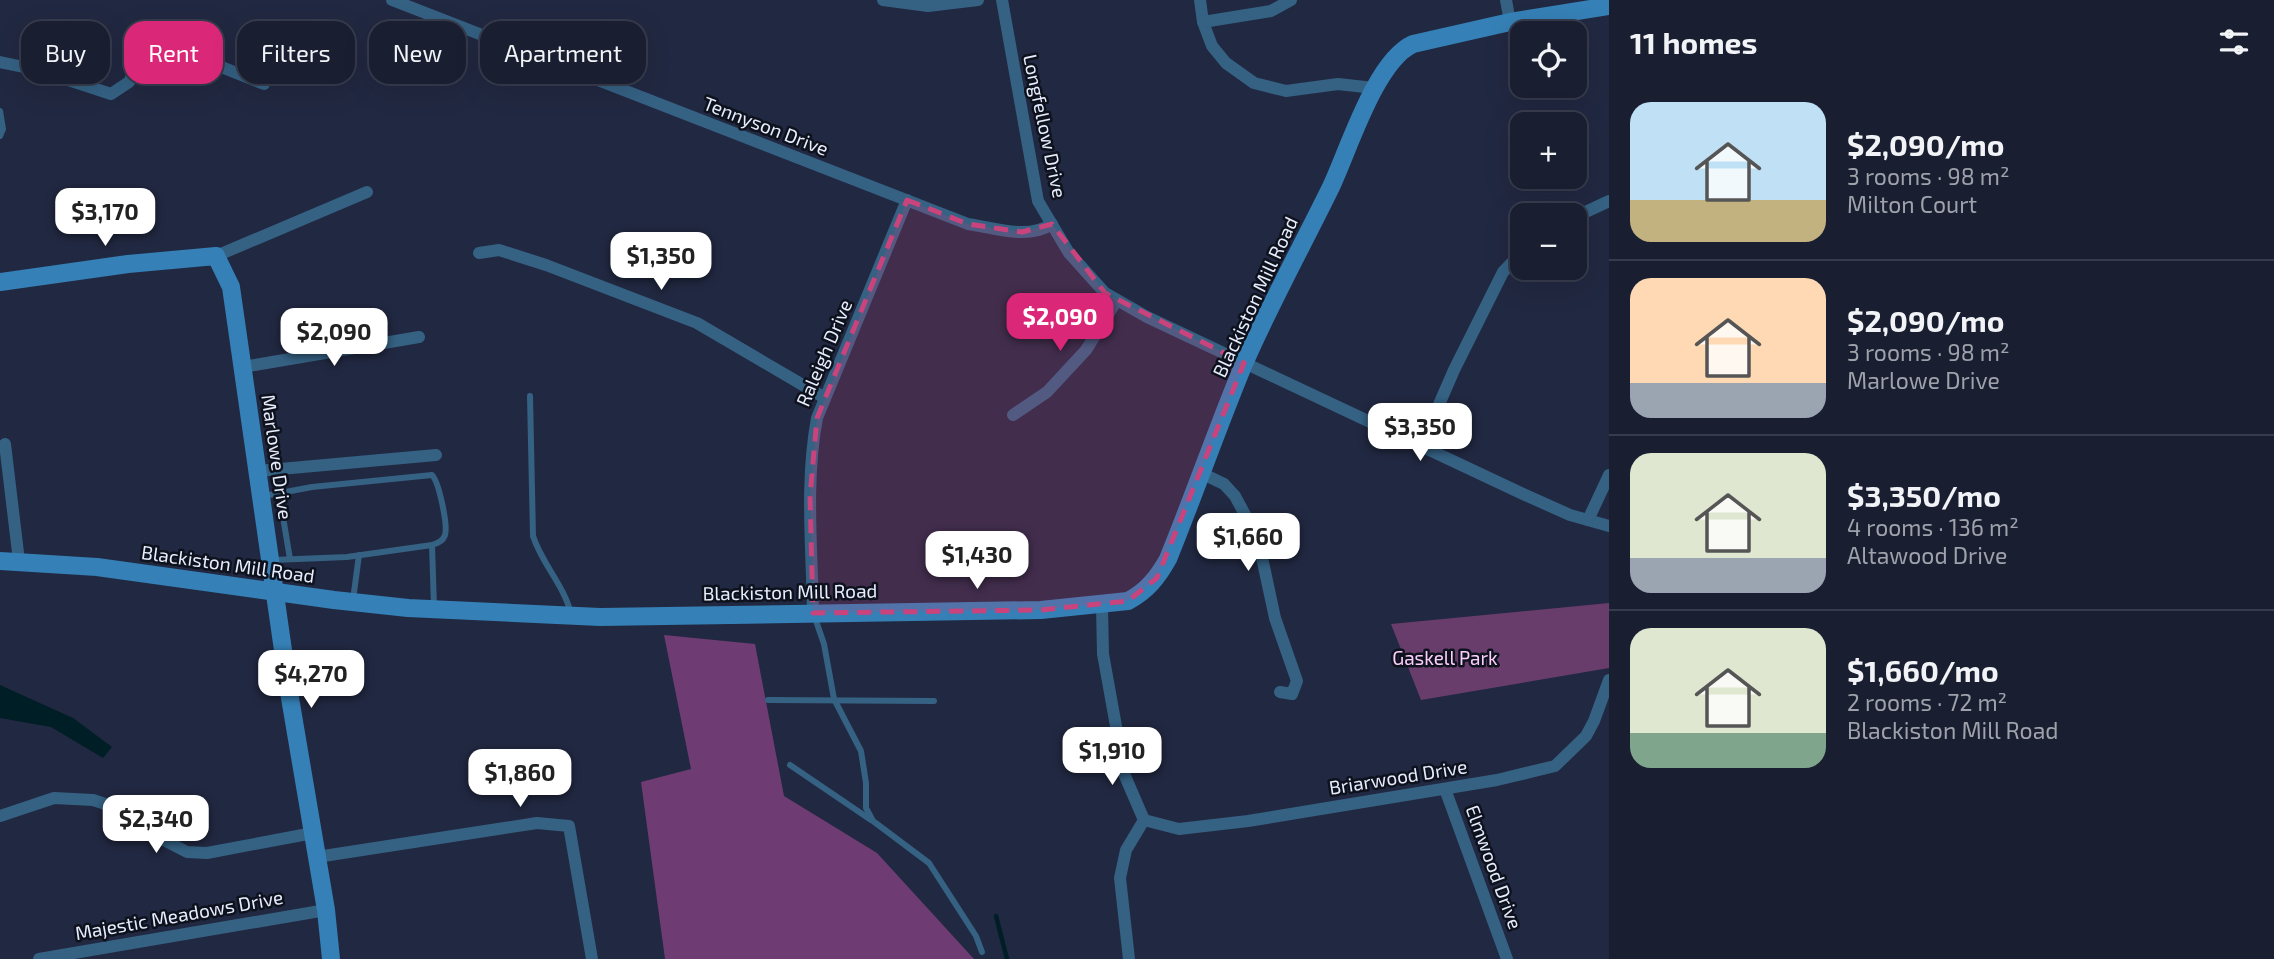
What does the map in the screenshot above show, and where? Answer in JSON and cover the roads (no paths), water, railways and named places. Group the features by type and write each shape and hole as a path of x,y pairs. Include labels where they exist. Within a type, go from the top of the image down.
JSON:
{"main road":[{"name":"Blackiston Mill Road","path":"1516,21 1609,6"},
{"name":"Blackiston Mill Road","path":"0,561 97,567 352,602 434,609 571,615 1041,610 1101,606 1128,601 1157,578 1168,559 1244,363 1331,186 1374,89 1390,62 1409,46 1510,22"},
{"path":"0,282 128,264 216,256"},
{"name":"Marlowe Drive","path":"216,256 231,287 258,471 271,495 271,560 275,592 326,910 331,959"}],"street":[{"name":"Tennyson Drive","path":"392,0 968,224 1022,232 1040,232 1052,224"},
{"path":"883,0 928,6 978,0"},
{"name":"Longfellow Drive","path":"1002,0 1038,201 1069,253 1105,293 1147,317 1523,494 1570,514 1609,526"},
{"path":"1200,0 1203,22 1212,46 1226,63 1254,83 1286,91 1338,84 1374,89"},
{"path":"1203,22 1271,11 1291,0"},
{"path":"1506,0 1510,22"},
{"path":"0,62 38,70 111,94 129,82 151,39 237,73"},
{"path":"216,256 367,192"},
{"name":"Raleigh Drive","path":"813,613 810,496 812,445 817,418 907,200"},
{"path":"1587,211 1609,201"},
{"path":"479,253 499,250 546,265 697,323 825,398"},
{"path":"1421,446 1454,370 1503,272 1510,265"},
{"path":"1013,415 1047,392 1086,350 1117,300"},
{"path":"243,367 419,337"},
{"path":"5,444 19,561"},
{"path":"258,471 436,455"},
{"path":"1201,473 1224,484 1235,496 1258,539 1275,618 1297,681 1292,694 1280,692"},
{"path":"1588,520 1609,475"},
{"path":"1101,606 1103,654 1125,776 1144,820 1126,850 1120,878 1129,959"},
{"name":"Briarwood Drive","path":"1144,820 1179,830 1445,789 1555,766 1586,736 1609,680"},
{"name":"Elmwood Drive","path":"1445,789 1507,959"},
{"path":"0,816 54,798 93,800 130,812 158,837 187,852 208,853 313,833"},
{"path":"317,857 537,823 569,826 592,959"},
{"name":"Majestic Meadows Drive","path":"39,959 326,910"}],"lane":[{"path":"0,111 4,129 0,136"},
{"path":"530,397 533,536 537,549 568,602 571,615"},
{"path":"271,560 290,559 359,555 440,542 446,531 438,483 432,475 312,487 271,495 290,559"},
{"path":"432,545 434,609"},
{"path":"352,602 359,555"},
{"path":"813,613 826,654 834,699 861,751 866,783 866,808 873,821"},
{"path":"768,700 934,701"},
{"path":"790,765 929,863 976,936 982,952"}],"water":[{"path":"0,685 73,718 112,747 103,758 51,727 0,718"}],"waterway":[{"path":"996,916 1007,959"}],"park label":[{"name":"Gaskell Park","path":"1445,658"}]}
